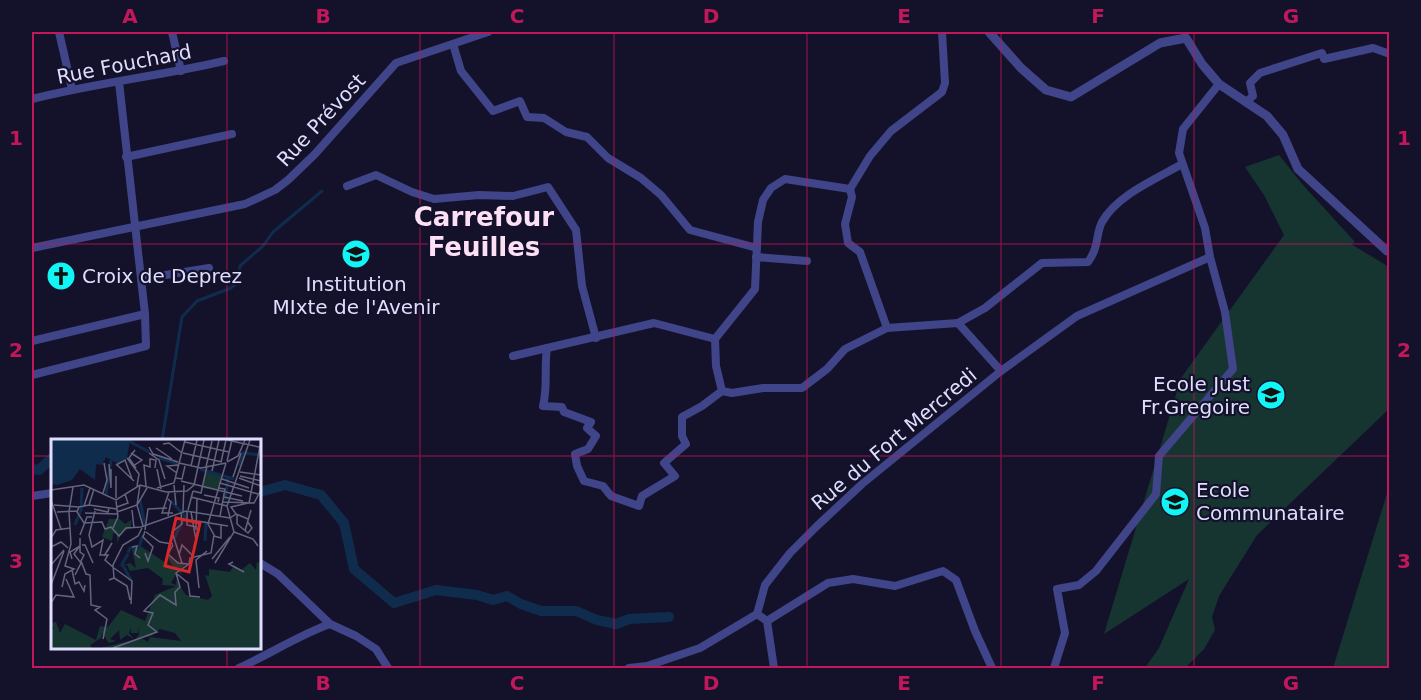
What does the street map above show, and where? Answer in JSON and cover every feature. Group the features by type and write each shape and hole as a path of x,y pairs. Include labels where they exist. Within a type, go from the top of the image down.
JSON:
{"street":[{"path":"59,32 72,89"},
{"path":"172,32 181,71"},
{"name":"Rue Prévost","path":"32,248 245,204 275,190 315,154 396,63 488,32"},
{"path":"887,328 860,252 848,243 844,224 852,197 850,189 870,156 891,131 942,92 945,83 942,32"},
{"path":"989,32 1021,68 1046,90 1071,97 1160,43 1187,35 1202,64 1219,84 1267,116 1283,135 1298,169 1389,251"},
{"path":"453,44 461,71 493,111 519,101 527,117 544,118 566,132 587,137 608,158 641,178 661,195 690,230 757,248"},
{"path":"1245,102 1253,96 1250,83 1260,73 1270,69 1322,53 1324,59 1373,48 1389,54"},
{"name":"Rue Fouchard","path":"32,99 72,89 181,71 224,61"},
{"path":"32,375 146,346 145,314 119,82"},
{"path":"1054,669 1065,633 1057,588 1080,585 1096,571 1156,494 1160,456 1233,369 1225,312 1204,228 1179,153 1183,129 1219,84"},
{"path":"126,157 232,134"},
{"path":"547,348 544,369 546,393 543,406 562,407 564,412 586,418 591,422 587,428 596,436 588,449 575,454 577,466 584,481 603,486 611,496 639,506 642,496 675,476 664,463 686,444 682,436 682,417 722,391 732,393 763,388 802,388 827,369 845,349 887,328 958,322 985,308 1042,263 1088,262 1095,252 1102,223 1123,198 1182,164"},
{"path":"347,186 376,175 412,192 434,199 479,195 513,196 548,188 576,230 582,286 596,338"},
{"path":"722,391 716,366 716,339 755,289 758,222 763,200 771,188 785,179 850,189"},
{"path":"756,257 807,261"},
{"name":"Rue du Fort Mercredi","path":"757,614 765,585 790,553 816,526 862,484 1001,371 1077,316 1210,257"},
{"path":"141,279 209,268"},
{"path":"32,341 145,314"},
{"path":"958,322 1001,371"},
{"path":"513,356 654,323 716,339"},
{"path":"32,496 51,493"},
{"path":"261,564 278,574 330,624 356,636 376,649 388,669"},
{"path":"767,621 828,583 853,579 895,586 943,571 956,580 992,669"},
{"path":"629,669 647,666 700,648 757,614 767,621 774,669"},
{"path":"239,669 286,646 308,632 330,624"}],"green space":[{"path":"1279,155 1355,242 1351,244 1389,267 1389,409 1257,535 1219,596 1212,617 1215,630 1204,649 1185,668 1145,668 1159,648 1189,579 1104,634 1181,378 1284,235 1264,195 1245,167"},
{"path":"1389,487 1389,668 1333,668"}],"waterway":[{"path":"162,439 182,317 197,301 231,288 238,282 240,266 263,246 273,232 322,191"},
{"path":"32,469 39,470 51,459"},
{"path":"261,492 285,485 321,495 344,523 354,569 394,603 436,590 477,595 493,600 507,596 541,611 576,611 597,620 616,624 629,619 669,617"}],"place":[{"name":"Institution MIxte de l'Avenir","path":"356,254"},
{"name":"Croix de Deprez","path":"61,276"},
{"name":"Ecole Just Fr.Gregoire","path":"1271,395"},
{"name":"Ecole Communataire","path":"1175,502"}],"district":[{"name":"Carrefour Feuilles","path":"484,232"}]}
